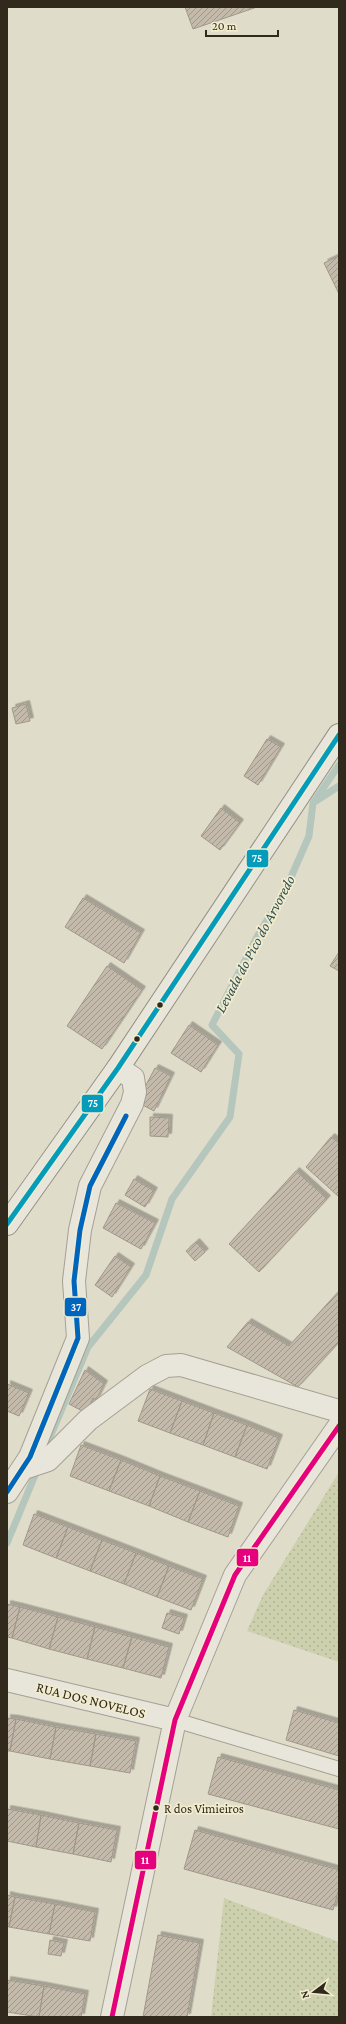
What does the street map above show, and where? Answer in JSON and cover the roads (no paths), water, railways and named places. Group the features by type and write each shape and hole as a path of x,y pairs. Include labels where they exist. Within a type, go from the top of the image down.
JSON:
{"street":[{"path":"7,1224 118,1068 339,735"},
{"path":"7,1492 24,1468 78,1338 74,1281 80,1230 90,1186 132,1104 135,1092 133,1078 118,1068"},
{"path":"24,1468 48,1460 88,1420 147,1376 166,1366 181,1365 339,1411"},
{"path":"112,2017 175,1720 235,1576 339,1426"},
{"name":"RUA DOS NOVELOS","path":"7,1680 175,1720"}],"lane":[{"path":"175,1720 339,1768"}],"waterway":[{"name":"Levada do Pico do Arvoredo","path":"43,1454 88,1347 146,1275 172,1199 230,1117 239,1054 212,1025 258,935 285,891 309,836 313,803 339,765"},
{"path":"316,801 339,786"},
{"name":"Levada do Pico do Arvoredo","path":"7,1543 38,1468"}],"place":[{"name":"R dos Vimieiros","path":"156,1808"}]}
